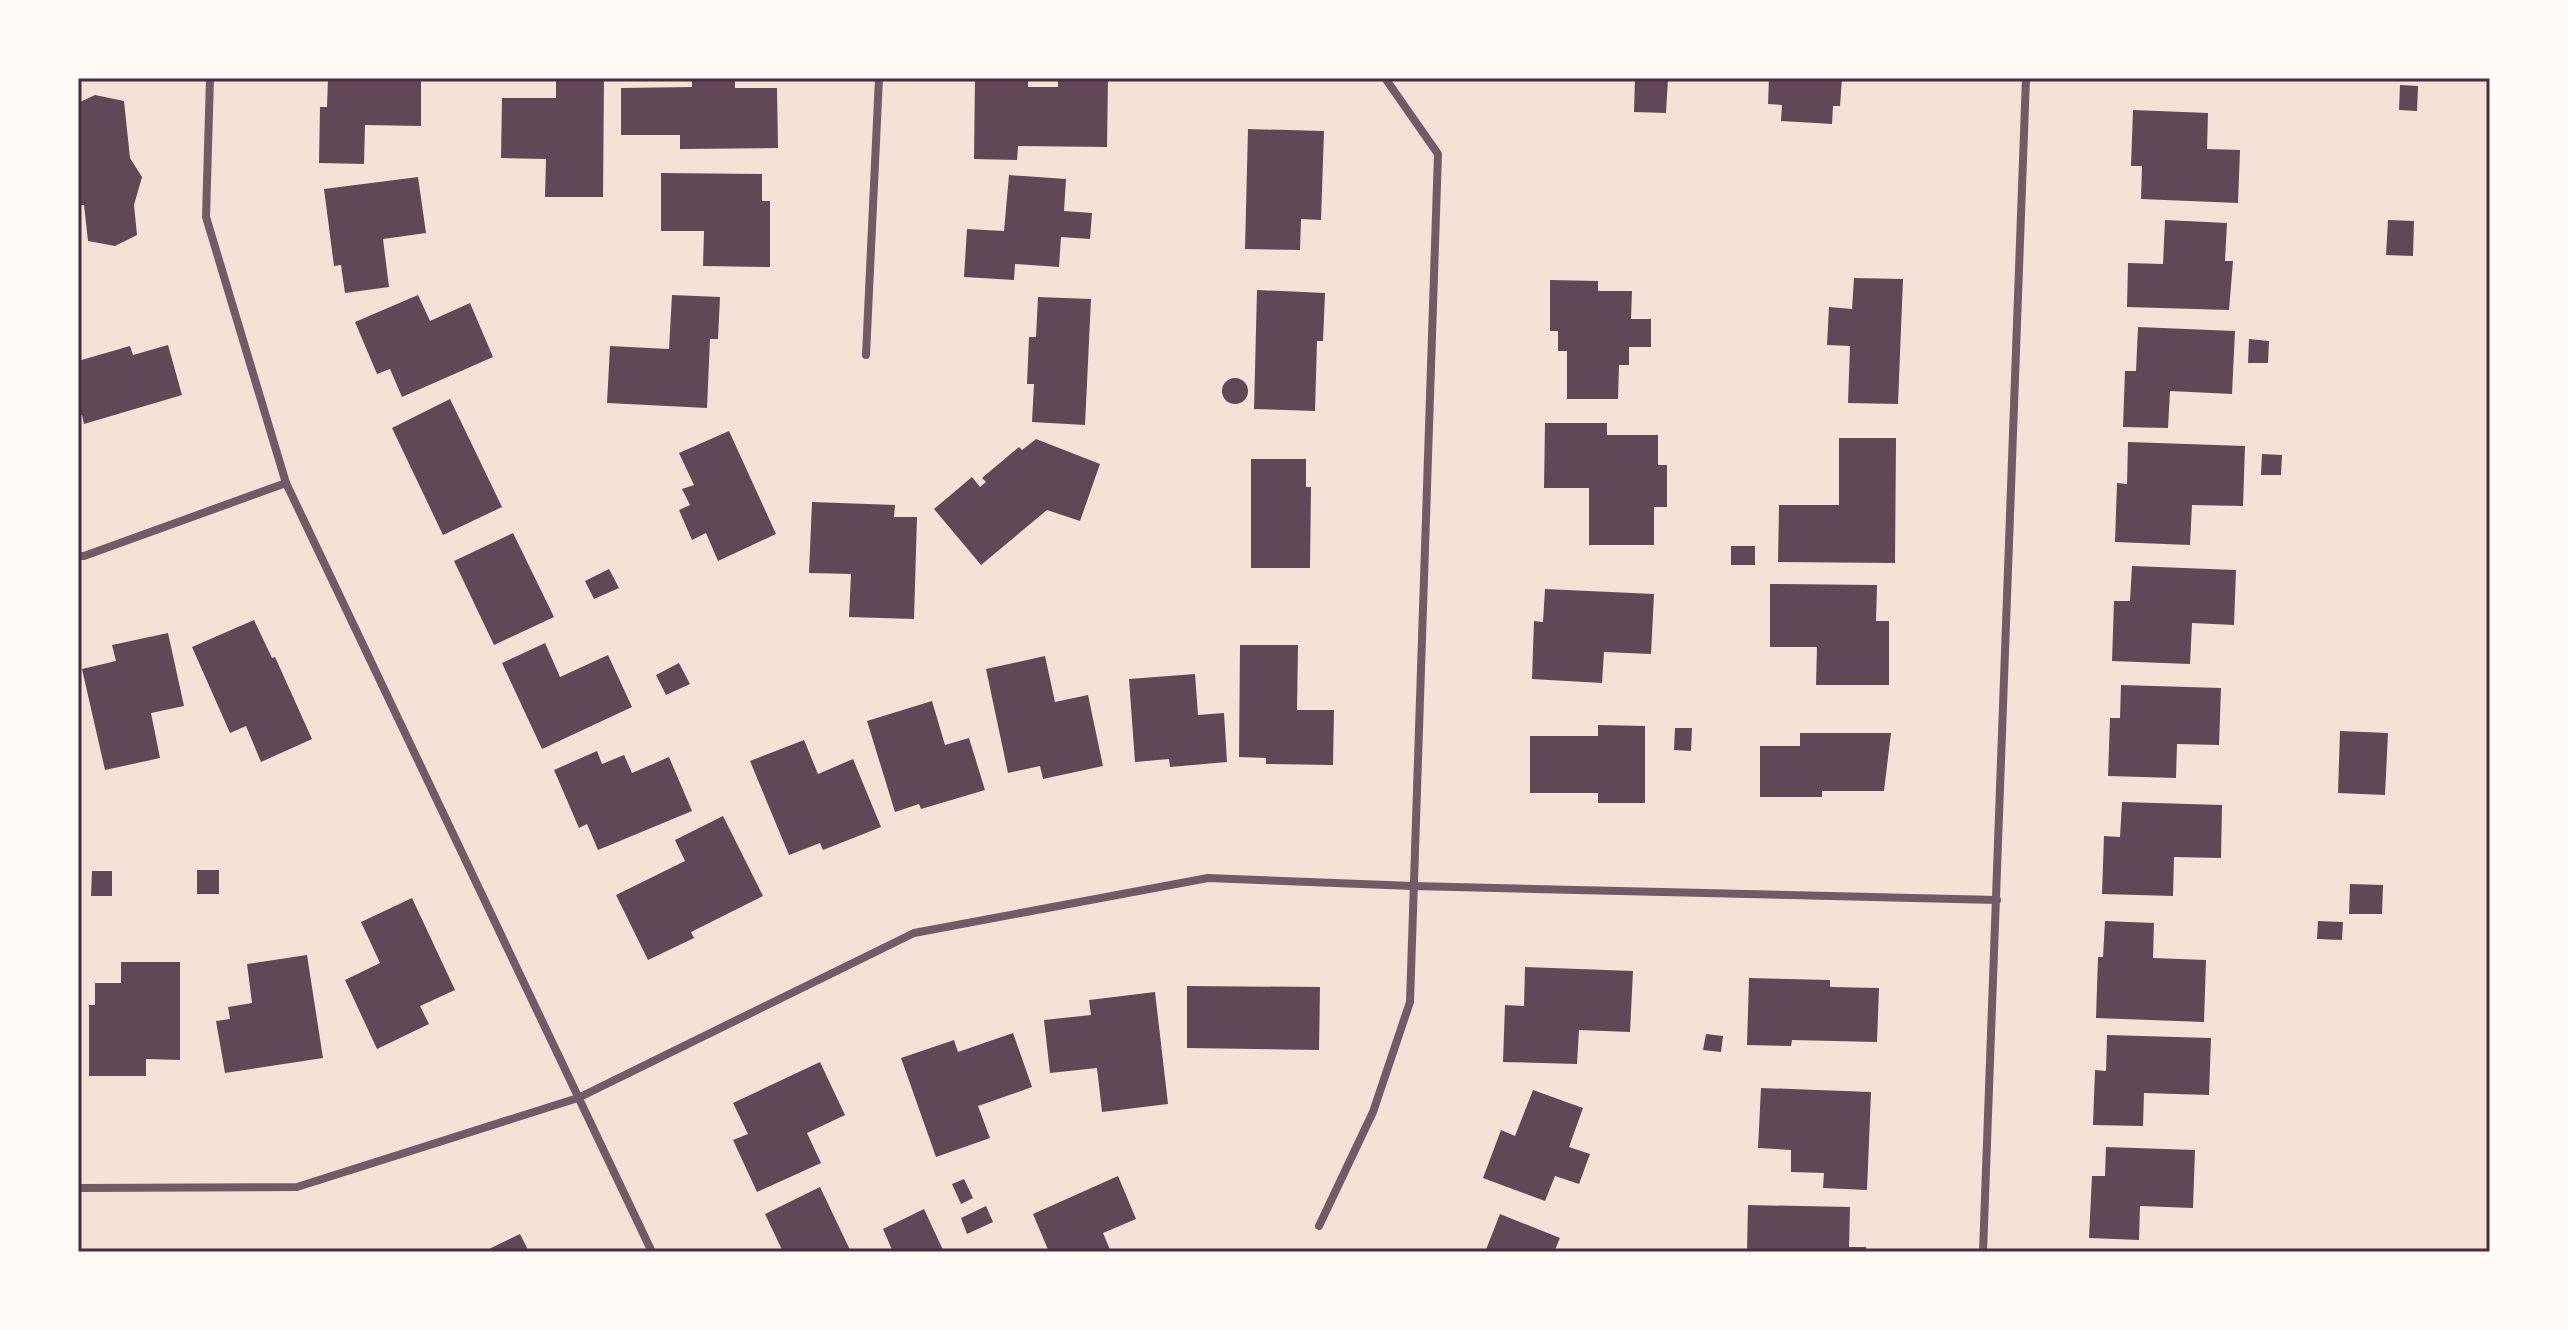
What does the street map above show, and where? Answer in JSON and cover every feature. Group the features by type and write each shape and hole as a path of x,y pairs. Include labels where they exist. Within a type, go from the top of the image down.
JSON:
{"street":[{"path":"210,78 206,217 286,483 652,1252"},
{"path":"866,355 879,78"},
{"path":"1319,1226 1373,1112 1410,1002 1438,154 1385,78"},
{"path":"1983,1252 2026,78"},
{"path":"78,556 286,483"},
{"path":"78,1188 297,1187 578,1098 914,933 1208,878 1997,900"}],"building":[{"path":"328,78 421,78 421,126 365,125 364,164 319,163 320,107 327,107"},
{"path":"556,78 604,78 603,197 545,197 546,159 501,158 502,98 556,98"},
{"path":"692,78 735,78 735,88 777,88 778,148 680,149 680,135 621,135 621,88 692,87"},
{"path":"975,78 1028,78 1028,87 1058,87 1058,78 1108,78 1107,147 1018,146 1017,160 974,159"},
{"path":"1635,78 1668,78 1666,113 1634,112"},
{"path":"1769,78 1842,78 1840,106 1833,106 1832,124 1781,121 1782,105 1768,104"},
{"path":"2400,85 2418,86 2417,111 2399,110"},
{"path":"95,95 124,101 130,158 142,177 134,205 137,235 115,246 88,241 84,205 78,205 78,103"},
{"path":"2133,110 2208,113 2207,149 2240,150 2238,203 2141,199 2142,166 2131,166"},
{"path":"1248,129 1324,131 1321,220 1301,219 1300,250 1245,249"},
{"path":"661,173 762,174 762,201 770,201 770,267 703,266 704,231 661,231"},
{"path":"1009,175 1066,179 1064,211 1092,213 1090,239 1061,237 1059,267 1015,264 1014,280 964,277 967,229 1004,231"},
{"path":"418,177 426,233 383,239 389,287 345,293 341,265 334,266 324,189"},
{"path":"2165,220 2227,223 2225,261 2233,261 2229,310 2127,307 2128,263 2163,264"},
{"path":"2388,220 2414,221 2413,256 2386,255"},
{"path":"1854,278 1903,279 1898,404 1848,403 1850,346 1827,345 1829,307 1852,309"},
{"path":"1550,280 1598,281 1598,291 1632,291 1631,319 1651,319 1651,347 1629,347 1629,365 1619,365 1618,399 1567,399 1567,351 1558,351 1558,331 1550,331"},
{"path":"1257,290 1325,293 1323,341 1317,341 1315,411 1254,409"},
{"path":"418,295 430,321 470,303 493,357 402,397 390,369 377,374 355,322"},
{"path":"672,295 720,297 718,339 710,339 707,408 607,403 610,346 669,349"},
{"path":"1038,297 1091,299 1085,425 1032,422 1034,384 1027,384 1029,337 1036,337"},
{"path":"2138,327 2235,331 2232,394 2170,391 2168,428 2123,427 2125,371 2136,371"},
{"path":"2249,339 2269,341 2268,363 2248,363"},
{"path":"168,345 182,395 84,424 82,415 78,416 78,361 130,346 133,355"},
{"path":"1235,378 1245,381 1248,391 1245,401 1235,404 1225,401 1222,391 1225,381"},
{"path":"450,399 502,507 443,535 392,428"},
{"path":"1545,423 1607,423 1607,435 1658,435 1658,465 1667,465 1667,507 1654,507 1654,545 1589,545 1589,488 1544,488"},
{"path":"729,431 776,534 718,561 706,533 692,540 679,510 690,505 682,489 694,485 679,453"},
{"path":"1839,438 1896,438 1895,563 1778,562 1779,505 1839,505"},
{"path":"1036,439 1100,464 1080,521 1047,510 981,565 934,509 972,477 980,487 986,482 982,478 1019,447 1022,450"},
{"path":"2128,442 2245,446 2243,506 2192,505 2190,545 2115,542 2117,483 2127,484"},
{"path":"2262,454 2282,455 2281,475 2261,475"},
{"path":"1251,459 1306,459 1306,487 1311,487 1310,568 1251,568"},
{"path":"812,502 895,505 894,517 917,517 914,619 849,617 851,574 809,573"},
{"path":"513,533 554,617 494,645 454,561"},
{"path":"1731,546 1755,546 1755,565 1731,565"},
{"path":"2132,566 2236,570 2234,625 2192,623 2190,664 2112,661 2114,601 2130,601"},
{"path":"609,569 619,588 594,599 585,581"},
{"path":"1770,584 1877,585 1876,621 1889,621 1889,685 1816,685 1817,647 1770,647"},
{"path":"1545,589 1654,594 1651,654 1604,652 1602,683 1532,679 1534,621 1543,622"},
{"path":"254,620 272,658 275,657 312,739 261,762 246,726 230,733 192,647"},
{"path":"168,633 184,706 151,713 160,758 105,770 82,669 116,661 112,645"},
{"path":"545,643 560,677 608,655 632,707 542,749 502,663"},
{"path":"1240,645 1298,645 1297,710 1334,710 1333,765 1266,764 1266,758 1239,757"},
{"path":"1045,656 1055,702 1088,695 1103,766 1043,779 1040,766 1008,773 986,669"},
{"path":"679,663 690,684 666,695 656,675"},
{"path":"1195,674 1198,715 1224,713 1227,762 1170,767 1169,759 1135,762 1129,679"},
{"path":"2121,685 2221,688 2219,745 2177,744 2176,778 2108,776 2110,718 2120,718"},
{"path":"932,701 945,745 969,738 985,790 921,809 919,804 895,812 867,721"},
{"path":"1598,725 1645,726 1645,803 1598,803 1598,793 1530,793 1530,736 1598,736"},
{"path":"1675,728 1692,728 1691,751 1674,750"},
{"path":"2340,731 2388,733 2385,795 2338,793"},
{"path":"1800,733 1891,733 1884,791 1822,791 1822,797 1760,797 1760,746 1800,746"},
{"path":"804,740 818,774 853,759 881,827 823,850 820,843 789,855 750,761"},
{"path":"597,751 602,764 624,755 632,773 669,757 692,811 598,850 587,824 579,828 554,770"},
{"path":"2122,802 2222,805 2221,858 2174,857 2173,896 2102,894 2104,836 2120,837"},
{"path":"723,816 763,896 691,932 694,938 648,960 616,895 685,861 675,840"},
{"path":"197,870 219,870 219,894 197,894"},
{"path":"92,871 112,871 112,896 91,896"},
{"path":"2350,884 2383,885 2382,914 2349,914"},
{"path":"412,898 455,990 420,1006 429,1024 377,1049 345,980 380,963 361,922"},
{"path":"2105,921 2154,923 2153,958 2206,960 2204,1022 2096,1018 2098,957 2103,957"},
{"path":"2318,921 2343,922 2342,940 2317,939"},
{"path":"307,955 323,1058 225,1073 216,1021 230,1019 228,1007 252,1003 247,964"},
{"path":"121,962 180,962 180,1060 146,1059 146,1076 89,1076 89,1005 95,1005 95,983 121,983"},
{"path":"1525,967 1633,971 1630,1032 1579,1030 1577,1064 1503,1062 1505,1005 1524,1006"},
{"path":"1749,978 1830,980 1830,987 1879,988 1877,1042 1792,1040 1791,1046 1747,1045"},
{"path":"1187,986 1320,987 1319,1050 1187,1048"},
{"path":"1155,992 1168,1104 1102,1112 1097,1068 1050,1073 1044,1020 1091,1015 1089,1000"},
{"path":"1013,1033 1032,1087 978,1106 990,1138 936,1157 901,1058 954,1040 958,1052"},
{"path":"1706,1034 1723,1036 1721,1052 1703,1050"},
{"path":"2107,1035 2211,1038 2209,1095 2144,1093 2143,1126 2093,1125 2095,1070 2106,1071"},
{"path":"820,1062 845,1115 807,1133 821,1163 757,1192 733,1140 748,1134 733,1103"},
{"path":"1761,1088 1871,1092 1867,1190 1823,1188 1824,1173 1791,1172 1791,1150 1758,1148"},
{"path":"1533,1090 1583,1108 1569,1147 1590,1154 1579,1184 1555,1176 1545,1201 1483,1178 1501,1130 1515,1136"},
{"path":"2106,1147 2195,1150 2193,1208 2140,1206 2139,1240 2089,1238 2092,1176 2105,1176"},
{"path":"1118,1176 1136,1219 1103,1233 1111,1252 1049,1252 1033,1214"},
{"path":"964,1179 973,1198 961,1204 952,1184"},
{"path":"820,1187 851,1252 783,1252 765,1214"},
{"path":"1748,1205 1850,1207 1849,1247 1866,1247 1866,1252 1747,1252"},
{"path":"986,1206 993,1222 967,1234 961,1218"},
{"path":"924,1209 943,1250 893,1252 883,1229"},
{"path":"1500,1214 1560,1238 1554,1252 1485,1252"},
{"path":"520,1234 529,1252 483,1252"}]}
